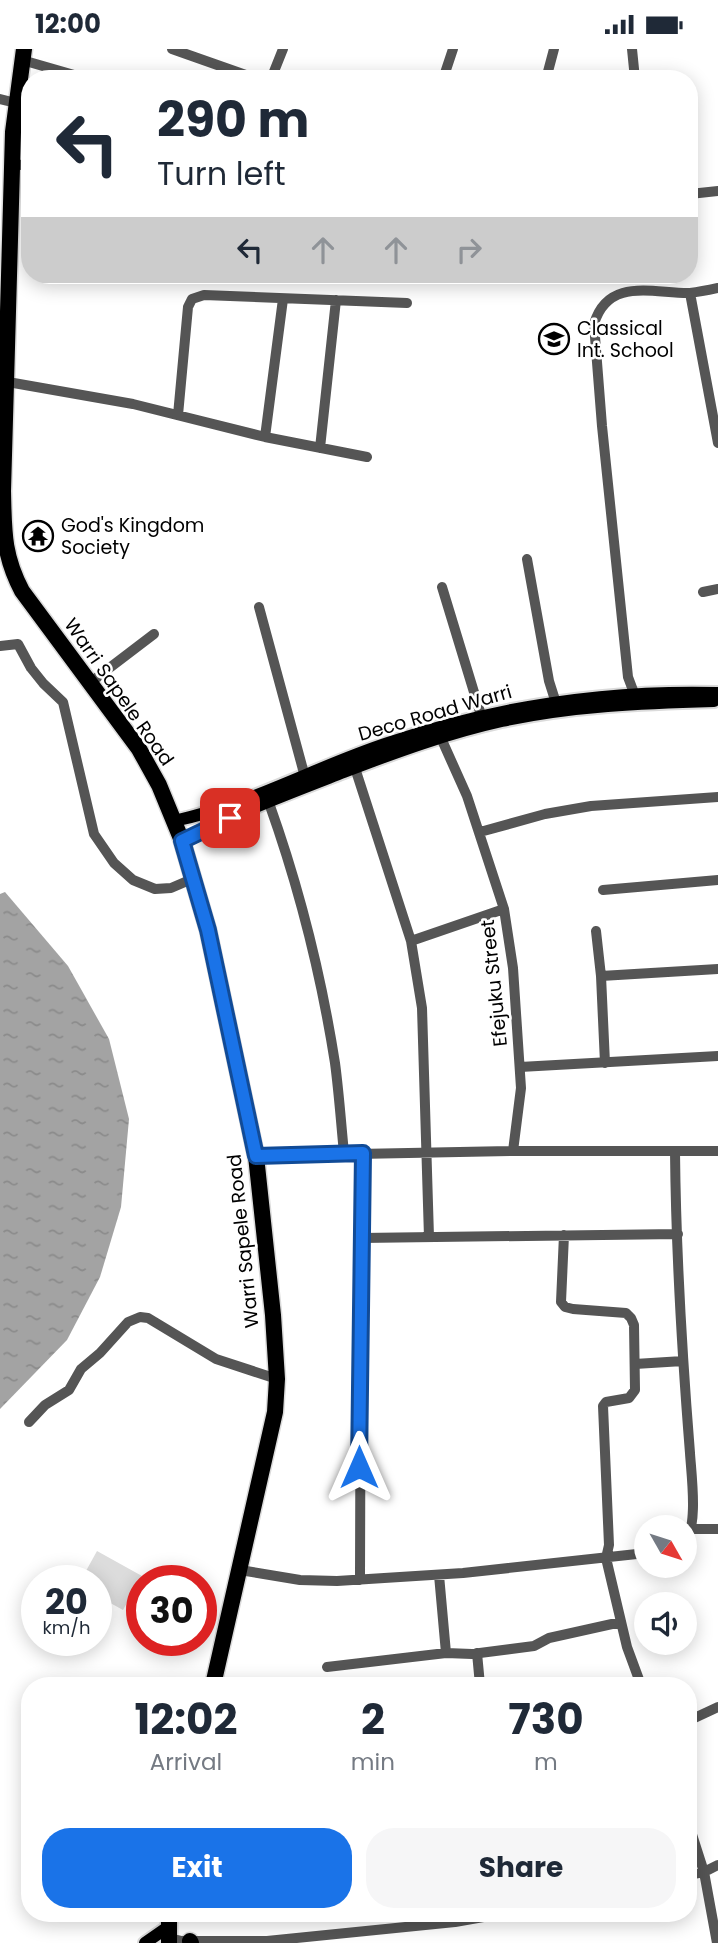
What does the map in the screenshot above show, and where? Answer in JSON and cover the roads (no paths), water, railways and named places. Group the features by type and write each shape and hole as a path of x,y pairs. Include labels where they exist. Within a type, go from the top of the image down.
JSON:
{"highway":[{"name":"Warri Sapele Road","path":"23,55 8,101 21,165 3,491 5,565 139,749 159,785 182,841 208,930 256,1156 265,1224 277,1380 275,1412 215,1677"}],"main road":[{"name":"Deco Road Warri","path":"174,821 216,811 390,742 556,703 634,693 718,693"},
{"name":"Deco Road Warri","path":"182,841 212,826 392,753 441,738 483,721 635,703 718,701"},
{"path":"145,1943 169,1930"}],"street":[{"path":"172,49 232,70"},
{"path":"275,70 283,49"},
{"path":"446,70 453,49"},
{"path":"548,70 554,49"},
{"path":"632,49 634,70"},
{"path":"23,55 64,70"},
{"path":"698,193 718,191"},
{"path":"650,284 650,289"},
{"path":"634,693 628,677 594,332 598,309 623,294 650,289 690,293 718,288"},
{"path":"690,293 718,443"},
{"path":"178,415 188,307 192,299 204,295 407,303"},
{"path":"265,437 283,299"},
{"path":"320,448 336,300"},
{"path":"8,382 178,415 265,437 367,457"},
{"path":"527,559 549,681 556,703"},
{"path":"442,587 483,721"},
{"path":"703,592 718,589"},
{"path":"259,607 306,777"},
{"path":"91,682 154,634"},
{"path":"0,646 18,644 43,683 63,702 94,834 114,863 133,880 155,889 171,888 192,879"},
{"name":"Efejuku Street","path":"441,738 480,831 504,909 513,968 521,1088 513,1151"},
{"path":"355,768 411,941 422,1008 429,1237"},
{"path":"480,831 545,814 591,806 718,797"},
{"path":"268,803 284,844 306,918 322,991 335,1065 344,1153"},
{"path":"603,890 718,880"},
{"path":"411,941 504,909"},
{"path":"596,931 605,1063"},
{"path":"601,975 718,968"},
{"path":"520,1067 718,1056"},
{"path":"256,1156 513,1151 718,1151"},
{"path":"675,1152 691,1515"},
{"path":"360,1580 363,1153"},
{"path":"361,1238 678,1234"},
{"path":"564,1235 561,1303 573,1310 625,1313 634,1325 635,1390 629,1398 606,1402 603,1406 609,1545 606,1558 627,1647 638,1677"},
{"path":"29,1422 45,1405 69,1390 81,1369 100,1353 128,1322 140,1317 159,1324 216,1359 277,1380"},
{"path":"635,1364 683,1361"},
{"path":"697,1529 718,1529"},
{"path":"240,1570 300,1580 360,1580 634,1554"},
{"path":"439,1574 446,1653"},
{"path":"327,1667 534,1646 549,1638 621,1622"},
{"path":"477,1653 479,1677"},
{"path":"697,1717 718,1707"},
{"path":"697,1850 704,1872 717,1943"},
{"path":"697,1873 718,1865"},
{"path":"405,1922 405,1926"},
{"path":"169,1930 190,1942 267,1941 455,1922"}],"water":[{"path":"5,892 68,966 109,1039 129,1119 121,1207 100,1277 67,1340 0,1409 0,894"}],"place":[{"name":"Classical Int. School","path":"554,339"},
{"name":"God's Kingdom Society","path":"38,536"}]}
